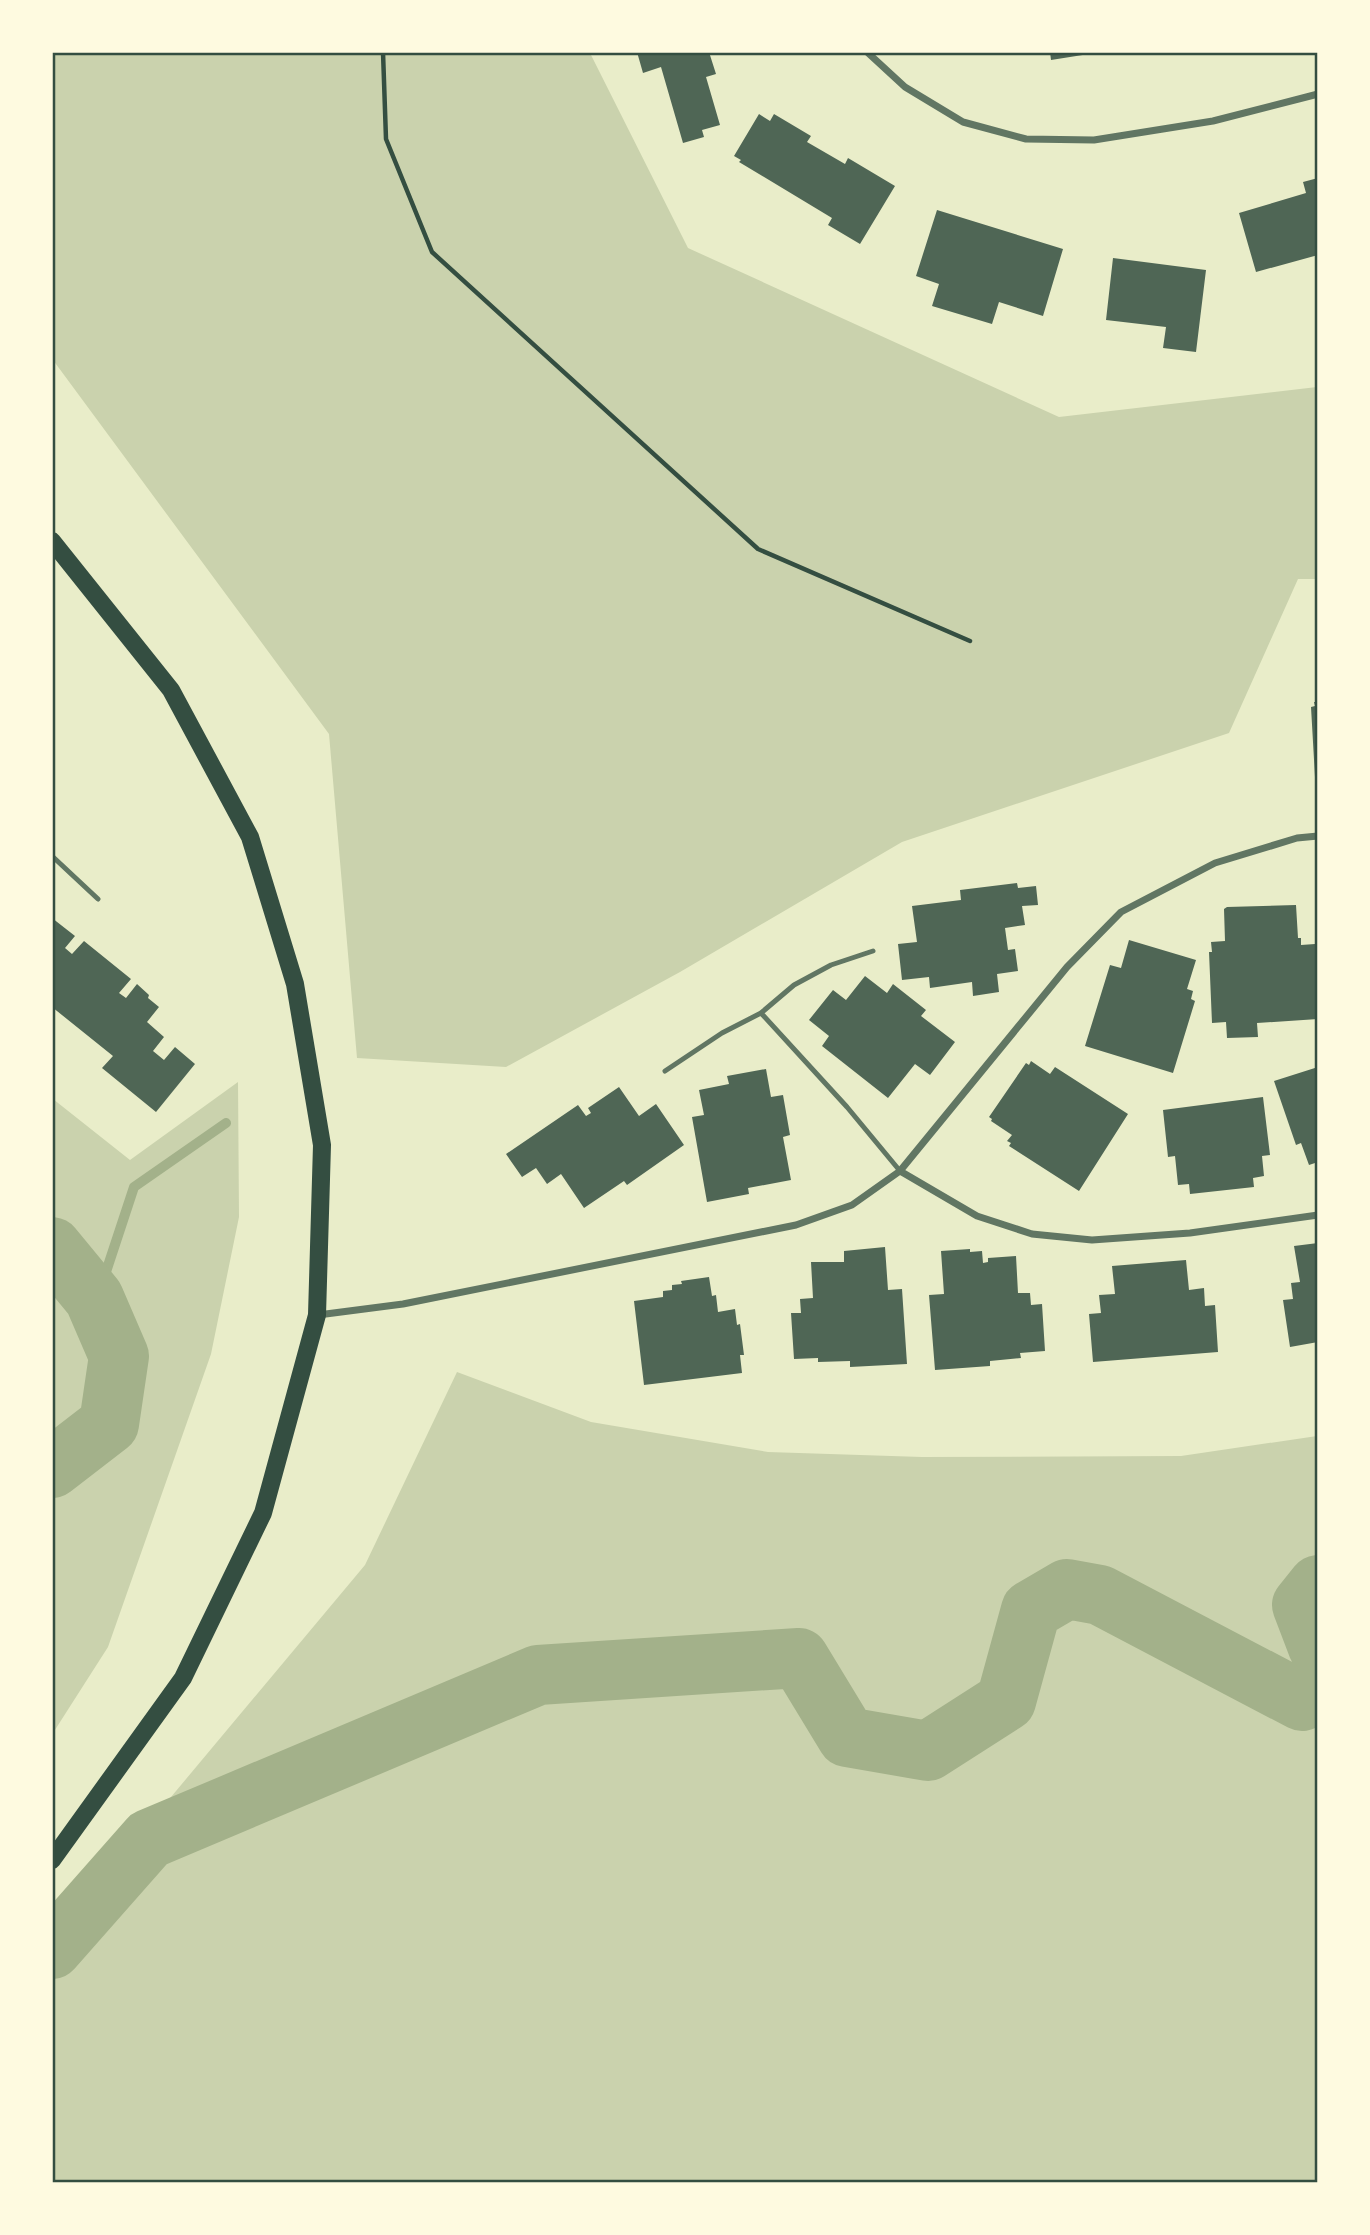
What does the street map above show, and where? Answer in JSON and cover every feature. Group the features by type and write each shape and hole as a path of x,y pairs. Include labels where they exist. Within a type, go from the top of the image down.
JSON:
{"main road":[{"path":"52,541 171,690 250,837 295,984 322,1144 317,1315 263,1513 183,1678 52,1860"}],"street":[{"path":"867,52 905,87 963,122 1026,139 1094,140 1213,121 1318,94"},
{"path":"317,1315 403,1304 796,1225 852,1205 900,1171 1067,967 1121,912 1215,863 1297,838 1318,836"},
{"path":"900,1171 977,1216 1032,1234 1068,1238 1092,1240 1190,1233 1318,1215"}],"lane":[{"path":"52,856 98,899"},
{"path":"665,1071 722,1033 761,1013 794,985 831,965 873,951"},
{"path":"761,1013 847,1107 900,1171"}],"path":[{"path":"383,52 386,139 432,252 758,549 970,641"}],"green space":[{"path":"52,53 590,53 688,248 1059,417 1317,387 1317,579 1298,579 1229,733 902,842 680,972 506,1067 357,1058 329,734 53,360"},
{"path":"238,1082 239,1217 211,1354 108,1647 53,1733 53,1099 130,1160"},
{"path":"457,1372 591,1422 768,1452 922,1457 1181,1456 1317,1436 1317,2182 53,2182 53,1955 171,1797 365,1565"}],"building":[{"path":"637,52 709,52 716,74 706,77 720,125 702,130 704,137 683,143 661,67 643,73"},
{"path":"1050,52 1089,52 1089,54 1051,60"},
{"path":"759,114 770,121 774,114 811,136 807,142 845,164 848,158 895,186 860,244 828,225 832,218 739,162 741,160 734,156"},
{"path":"1318,178 1318,255 1256,272 1239,213 1306,193 1303,182"},
{"path":"937,210 1063,249 1043,316 999,302 992,324 932,306 939,284 916,276"},
{"path":"1113,258 1206,270 1196,352 1163,348 1166,327 1106,320"},
{"path":"1314,702 1318,702 1318,777 1315,777 1311,707 1315,706"},
{"path":"1017,883 1018,888 1036,886 1038,905 1022,906 1025,925 1005,928 1008,950 1015,949 1018,971 997,974 999,992 973,996 972,982 930,988 929,977 902,980 898,944 917,942 912,906 961,900 960,890"},
{"path":"1296,905 1298,938 1301,938 1301,945 1315,944 1318,1019 1257,1023 1258,1037 1227,1038 1226,1022 1212,1023 1209,952 1212,952 1211,942 1225,941 1224,909"},
{"path":"52,918 75,936 65,948 72,954 84,941 131,979 119,993 126,998 137,984 159,1007 147,1022 164,1037 153,1051 164,1060 175,1047 195,1064 156,1112 102,1068 113,1056 52,1007"},
{"path":"1129,940 1196,960 1187,989 1193,991 1191,999 1195,1001 1173,1073 1085,1046 1110,965 1121,968"},
{"path":"865,976 887,993 893,984 926,1010 921,1016 955,1042 930,1075 915,1064 888,1098 822,1046 829,1036 809,1020 833,990 846,1000"},
{"path":"1031,1061 1050,1074 1055,1067 1128,1114 1079,1191 1009,1146 1011,1143 1007,1141 1012,1135 989,1117 1026,1063 1029,1065"},
{"path":"1318,1067 1318,1162 1309,1165 1301,1143 1296,1145 1274,1081"},
{"path":"766,1069 771,1097 783,1095 790,1135 783,1137 791,1180 748,1188 749,1194 707,1202 692,1117 704,1115 699,1090 729,1084 727,1076"},
{"path":"619,1087 639,1116 656,1104 684,1145 627,1185 624,1181 584,1208 561,1174 547,1184 536,1168 522,1177 506,1154 578,1105 586,1116 591,1113 588,1108"},
{"path":"1263,1097 1270,1155 1262,1156 1264,1176 1253,1178 1254,1187 1190,1194 1189,1184 1178,1185 1175,1156 1168,1157 1163,1110"},
{"path":"1318,1243 1318,1342 1290,1347 1283,1300 1293,1299 1291,1283 1300,1282 1294,1246"},
{"path":"885,1247 888,1290 902,1289 907,1364 850,1367 850,1361 818,1362 818,1358 794,1359 791,1313 801,1313 800,1299 813,1298 811,1262 844,1262 844,1251"},
{"path":"970,1249 970,1252 982,1251 983,1263 988,1262 988,1258 1016,1256 1018,1293 1030,1293 1031,1305 1042,1304 1045,1351 1020,1353 1021,1358 990,1361 990,1366 935,1370 929,1295 944,1294 941,1251"},
{"path":"1186,1260 1189,1290 1204,1288 1205,1306 1215,1305 1218,1352 1093,1362 1089,1314 1101,1313 1099,1295 1115,1294 1112,1266"},
{"path":"709,1277 712,1296 716,1295 718,1312 735,1309 744,1355 740,1355 742,1373 644,1385 634,1301 663,1297 663,1291 672,1290 672,1285 682,1284 681,1281"}],"waterway":[{"path":"94,1298 101,1287 134,1187 226,1123"},
{"path":"52,1247 94,1298 119,1356 109,1424 52,1468"},
{"path":"1318,1585 1302,1605 1318,1647"},
{"path":"52,1949 149,1839 538,1675 799,1658 847,1737 928,1751 1006,1701 1031,1610 1067,1589 1100,1595 1302,1701 1318,1685"}]}
